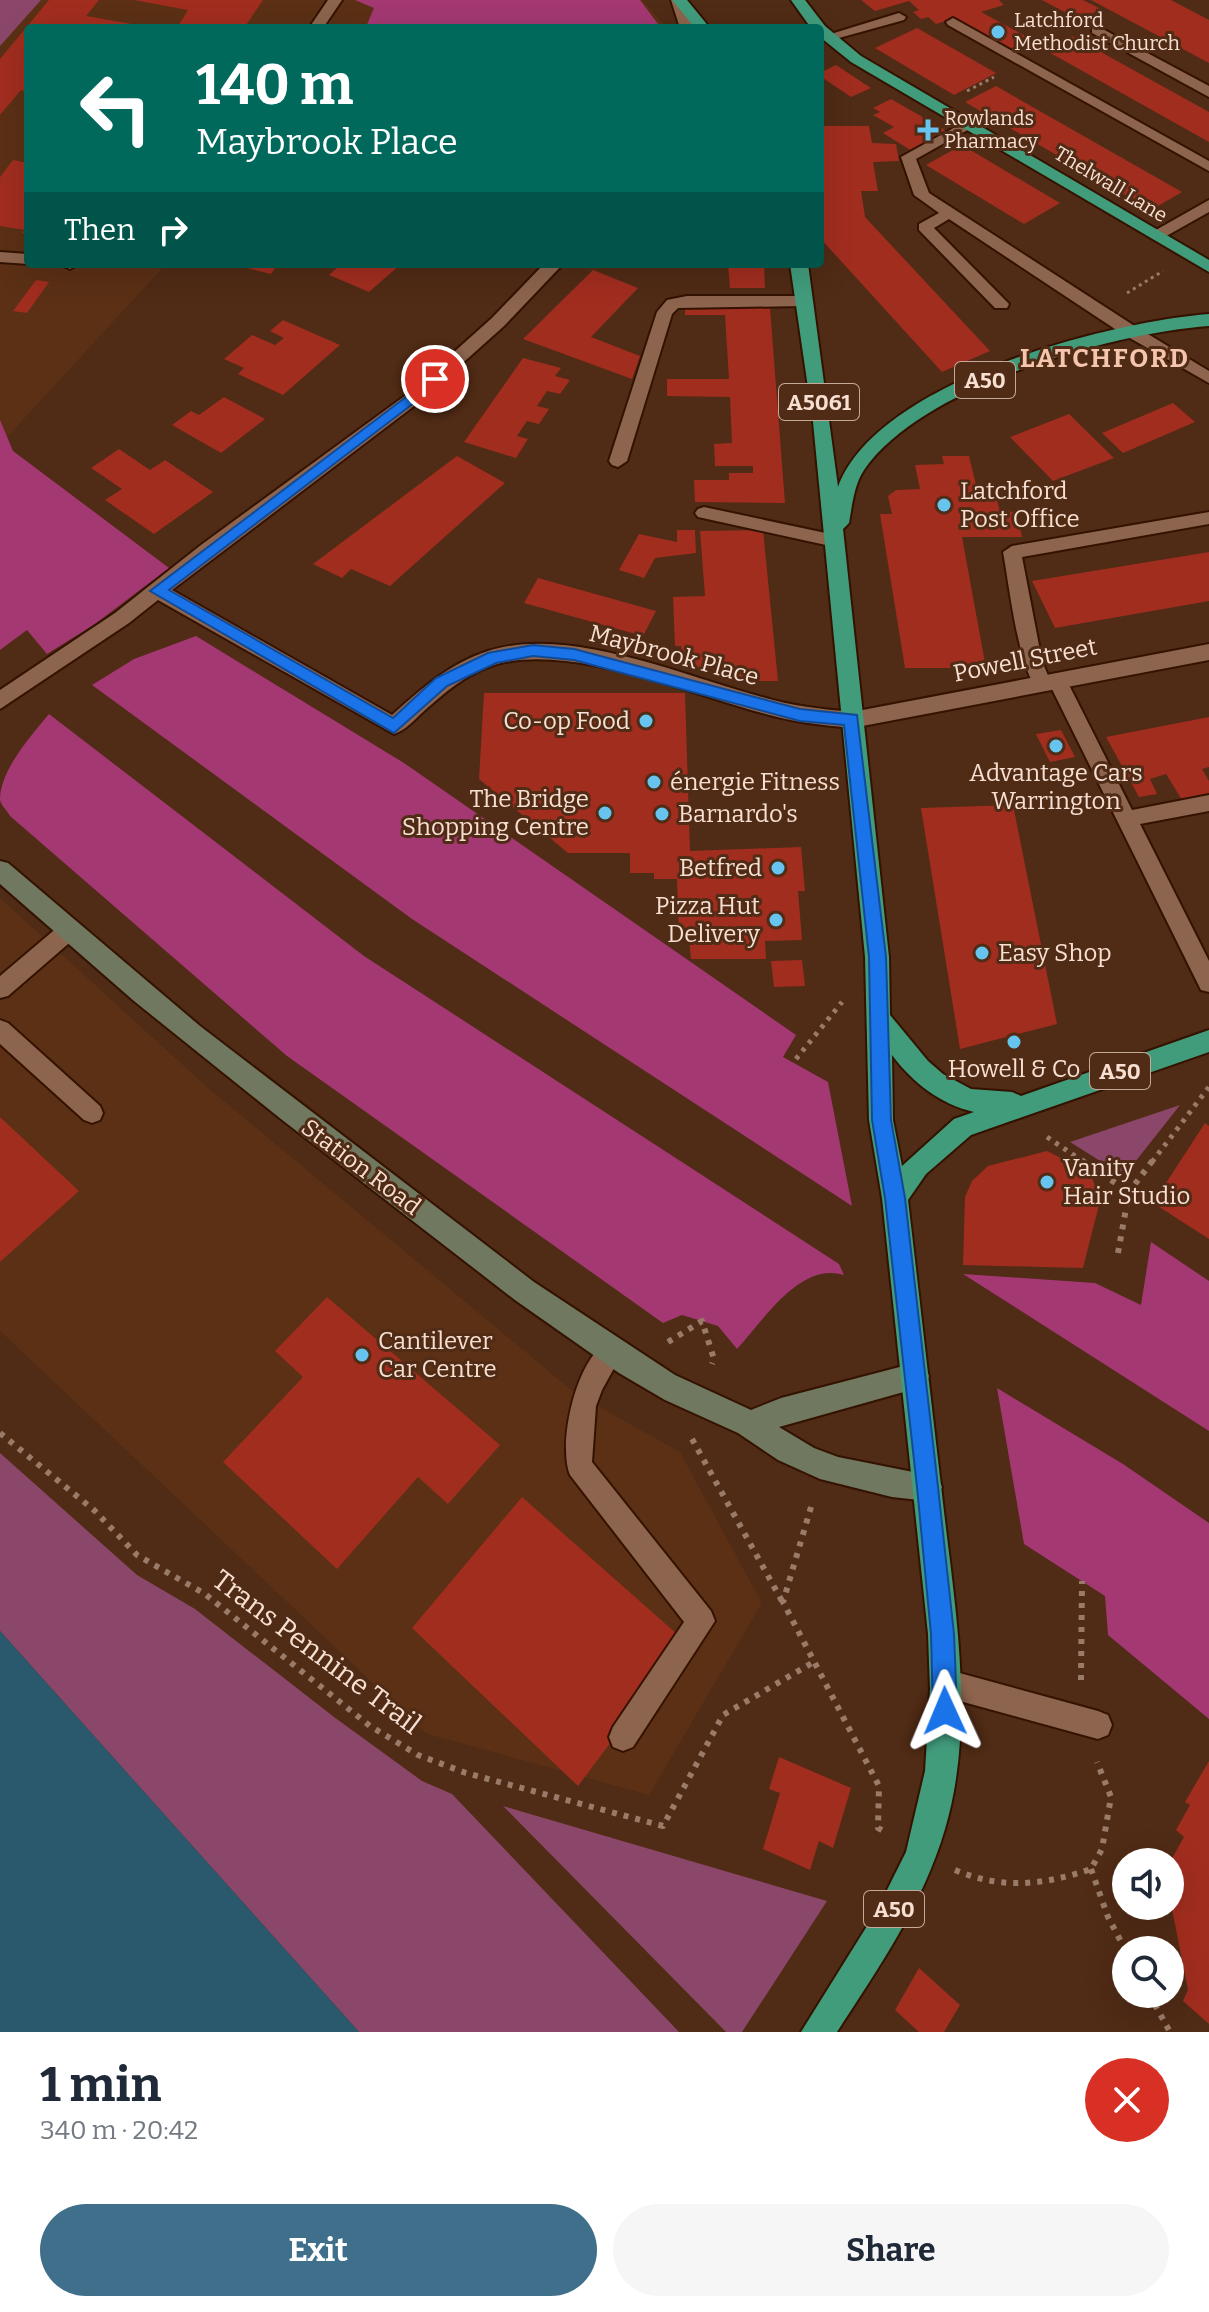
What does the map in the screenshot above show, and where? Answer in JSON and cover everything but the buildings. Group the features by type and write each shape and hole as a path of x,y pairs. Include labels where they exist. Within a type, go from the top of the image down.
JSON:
{"highway":[{"path":"678,0 699,24"},
{"name":"Thelwall Lane","path":"798,0 817,24"},
{"name":"Thelwall Lane","path":"824,32 856,59 1209,267"},
{"name":"A5061","path":"799,268 822,422 835,541"},
{"name":"A50","path":"818,2032 905,1889 922,1853 937,1801 945,1738 945,1683 928,1487 895,1198 879,1099 877,957 835,541 846,492 857,466 877,444 910,418 1007,369 1061,348 1127,329 1182,320 1209,320"},
{"name":"A50","path":"879,1019 900,1051 924,1077 943,1090 971,1100 1000,1105 1030,1101"},
{"name":"A50","path":"895,1198 917,1166 963,1127 1030,1101 1209,1041"}],"main road":[{"name":"Station Road","path":"0,870 67,932 275,1101 611,1352 666,1386 750,1424 789,1451 822,1465 887,1483 928,1487"},
{"path":"750,1424 781,1412 915,1376"}],"street":[{"path":"678,0 686,24"},
{"path":"1097,30 1209,92"},
{"path":"1155,235 1209,205"},
{"path":"0,701 85,645 412,399 498,322 550,268"},
{"name":"Maybrook Place","path":"158,591 394,726 442,682 493,657 533,651 574,654 800,715 852,720"},
{"name":"Powell Street","path":"852,720 1209,652"}],"lane":[{"path":"319,24 335,0"},
{"path":"824,31 899,17"},
{"path":"953,22 1209,167"},
{"path":"968,124 908,157 922,195 1127,329 1209,378"},
{"path":"949,213 924,227 1001,304"},
{"path":"0,257 24,259"},
{"path":"618,461 665,312 673,304 687,301 803,301"},
{"path":"704,513 835,541"},
{"path":"1209,518 1012,552 1033,661 1049,681 1125,819 1209,983"},
{"path":"1125,819 1209,803"},
{"path":"0,989 67,932"},
{"path":"0,1030 92,1113"},
{"path":"611,1352 591,1380 582,1406 579,1466 701,1621 623,1737"},
{"path":"945,1683 1096,1739"}],"path":[{"path":"938,106 1023,62"},
{"path":"1122,296 1172,265"},
{"path":"796,1059 877,957"},
{"path":"1118,1253 1129,1192 1209,1087"},
{"path":"1047,1137 1129,1192"},
{"path":"665,1346 671,1338 702,1321 714,1359 710,1373"},
{"name":"Trans Pennine Trail","path":"0,1433 95,1511 137,1555 205,1594 370,1726 418,1755 466,1773 663,1826 723,1715 812,1663"},
{"path":"691,1437 783,1602 812,1663 879,1786 878,1828"},
{"path":"783,1602 811,1507"},
{"path":"1081,1693 1082,1581"},
{"path":"967,1876 1011,1886 1051,1883 1091,1869 1102,1849 1111,1797 1096,1739"},
{"path":"1091,1869 1118,1936"},
{"path":"1157,2008 1170,2032"}],"shaded area":[{"path":"0,0 642,0 663,24 24,24 24,268 162,268 0,445"},
{"path":"0,0 41,0 0,46"},
{"path":"355,0 640,0 658,24 367,24 374,8"},
{"path":"0,420 13,451 169,568 95,624 47,654 27,630 0,650"},
{"path":"196,636 404,763 796,1035 783,1057 828,1082 852,1206 412,919 92,685 134,659"},
{"path":"49,714 364,956 839,1264 844,1275 828,1273 798,1285 771,1309 737,1349 718,1326 682,1315 663,1323 287,1056 10,816 0,800 5,776 18,753"},
{"path":"0,898 207,1087 575,1393 680,1452 762,1603 649,1795 427,1734 0,1331"},
{"path":"1180,1105 1124,1176 1070,1142"},
{"path":"1151,1242 1209,1281 1209,1431 963,1274 1095,1283 1141,1305"},
{"path":"997,1388 1123,1464 1209,1523 1209,1719 1108,1635 1105,1596 1024,1544"},
{"path":"0,1453 137,1575 195,1609 422,1781 452,1794 679,2032 359,2032 0,1631"},
{"path":"503,1806 827,1901 742,2032 726,2032"}],"water":[{"path":"0,1631 359,2032 0,2032"}],"place":[{"name":"Latchford Methodist Church","path":"998,32"},
{"name":"Rowlands Pharmacy","path":"928,130"},
{"name":"Latchford Post Office","path":"944,505"},
{"name":"Co-op Food","path":"646,721"},
{"name":"Advantage Cars Warrington","path":"1056,746"},
{"name":"énergie Fitness","path":"654,782"},
{"name":"The Bridge Shopping Centre","path":"605,813"},
{"name":"Barnardo's","path":"662,814"},
{"name":"Betfred","path":"778,868"},
{"name":"Pizza Hut Delivery","path":"776,920"},
{"name":"Easy Shop","path":"982,953"},
{"name":"Howell & Co","path":"1014,1042"},
{"name":"Vanity Hair Studio","path":"1047,1182"},
{"name":"Cantilever Car Centre","path":"362,1355"}],"district":[{"name":"LATCHFORD","path":"1105,358"}],"route":[{"path":"435,379 158,591 394,726 442,682 493,657 533,651 574,654 800,715 852,720 877,957 879,1099 895,1198 928,1487 943,1634 945,1711"}]}
